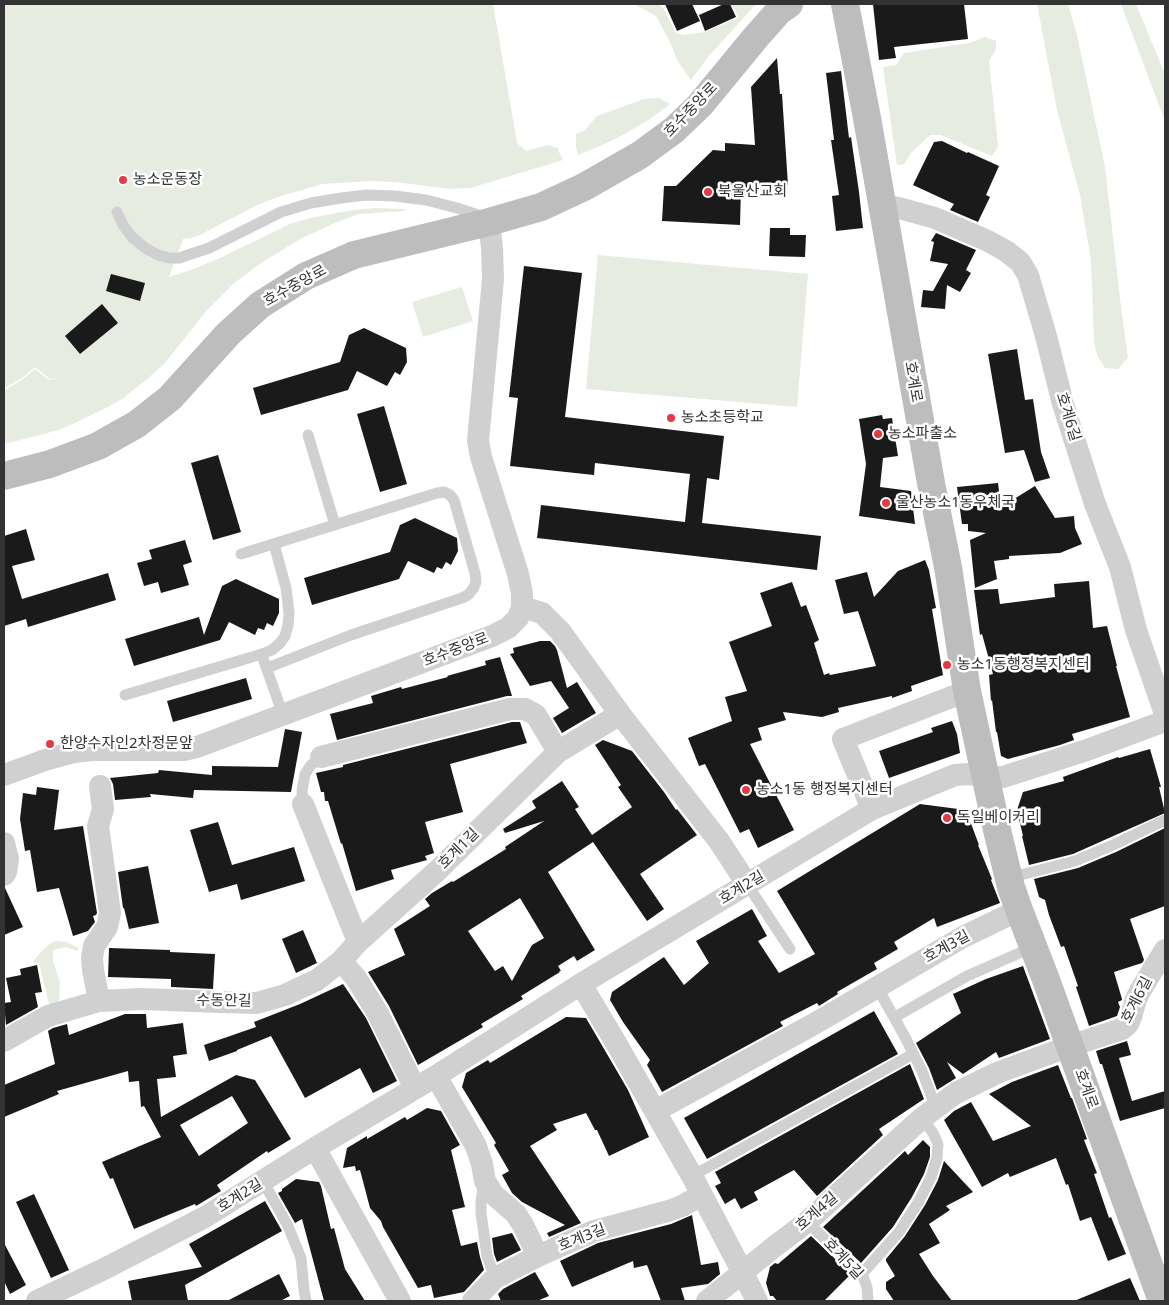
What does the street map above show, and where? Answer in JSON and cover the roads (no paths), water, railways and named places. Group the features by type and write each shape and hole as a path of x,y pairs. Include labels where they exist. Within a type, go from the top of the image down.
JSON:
{"street":[{"name":"호수중앙로","path":"4,476 50,464 98,446 137,424 170,398 228,334 260,305 306,276 354,255 489,222 541,207 584,187 640,155 674,130 700,105 779,11 789,4"},
{"name":"호계로","path":"845,4 948,567 967,691 997,830 1019,910 1162,1301"},
{"name":"호계6길","path":"882,206 899,208 935,218 988,241 1006,250 1020,262 1028,275 1046,336 1062,404 1095,504 1120,567 1136,630 1165,714"},
{"path":"489,222 493,280 478,441 481,457 518,574 522,593 522,607 542,613 560,631 620,714 719,841 747,884"},
{"name":"호수중앙로","path":"4,775 74,752 93,750 184,750 197,747 492,636 508,628 518,618 522,607"},
{"path":"872,809 843,739 967,691"},
{"path":"322,758 510,709 525,709 536,714 558,752"},
{"name":"호계1길","path":"341,961 358,942 436,872 558,752 620,714"},
{"path":"986,777 1003,777 1087,750 1165,721"},
{"name":"호계2길","path":"37,1301 205,1218 581,984 872,809 955,775 969,774 986,777"},
{"path":"99,1000 92,958 94,946 107,927 110,913 98,826 103,809 100,786"},
{"path":"302,804 358,942"},
{"path":"4,843 8,859 4,875"},
{"name":"호계3길","path":"655,1111 805,1028 963,936 1019,910"},
{"name":"호계6길","path":"1070,1046 1122,1029 1128,1024 1140,990 1165,950"},
{"path":"341,961 356,978 377,1012 415,1088"},
{"name":"수동안길","path":"4,1041 48,1016 99,1000 141,999 256,1003 285,995 317,980 341,961"},
{"path":"581,984 697,1185 756,1301"},
{"name":"호계4길","path":"707,1301 808,1222 929,1113 956,1093 997,1073 1070,1046"},
{"path":"436,1076 476,1146 485,1181 493,1194 516,1214 538,1256"},
{"path":"316,1148 400,1301"},
{"name":"호계3길","path":"473,1301 495,1278 538,1256 594,1231 682,1206 697,1185"}],"lane":[{"path":"117,212 123,225 132,237 145,248 169,258 179,258 209,248 281,212 311,203 366,195 426,200 475,214 489,222"},
{"path":"308,435 335,525"},
{"path":"241,554 444,492 454,500 475,573 476,582 473,589 462,598 351,635 267,668"},
{"path":"125,695 262,654 280,644 285,636 289,614 286,588 274,544"},
{"path":"262,654 283,715"},
{"path":"302,804 305,774 311,765 322,758"},
{"path":"1009,878 1075,861 1165,820"},
{"path":"747,884 790,949"},
{"path":"895,1017 967,976 1034,947"},
{"path":"862,1274 899,1232 920,1201 932,1177 937,1158 938,1144 929,1113 922,1071 895,1017 877,987"},
{"name":"호계3길","path":"697,1185 913,1054"},
{"path":"263,1181 288,1226 301,1258 306,1301"},
{"path":"485,1181 480,1213 487,1256 495,1278"},
{"name":"호계5길","path":"808,1222 862,1274 869,1301"}],"place":[{"name":"농소운동장","path":"123,180"},
{"name":"북울산교회","path":"708,192"},
{"name":"농소초등학교","path":"671,418"},
{"name":"농소파출소","path":"878,434"},
{"name":"울산농소1동우체국","path":"886,503"},
{"name":"농소1동행정복지센터","path":"947,665"},
{"name":"한양수자인2차정문앞","path":"50,744"},
{"name":"농소1동 행정복지센터","path":"746,790"},
{"name":"독일베이커리","path":"947,818"}]}
